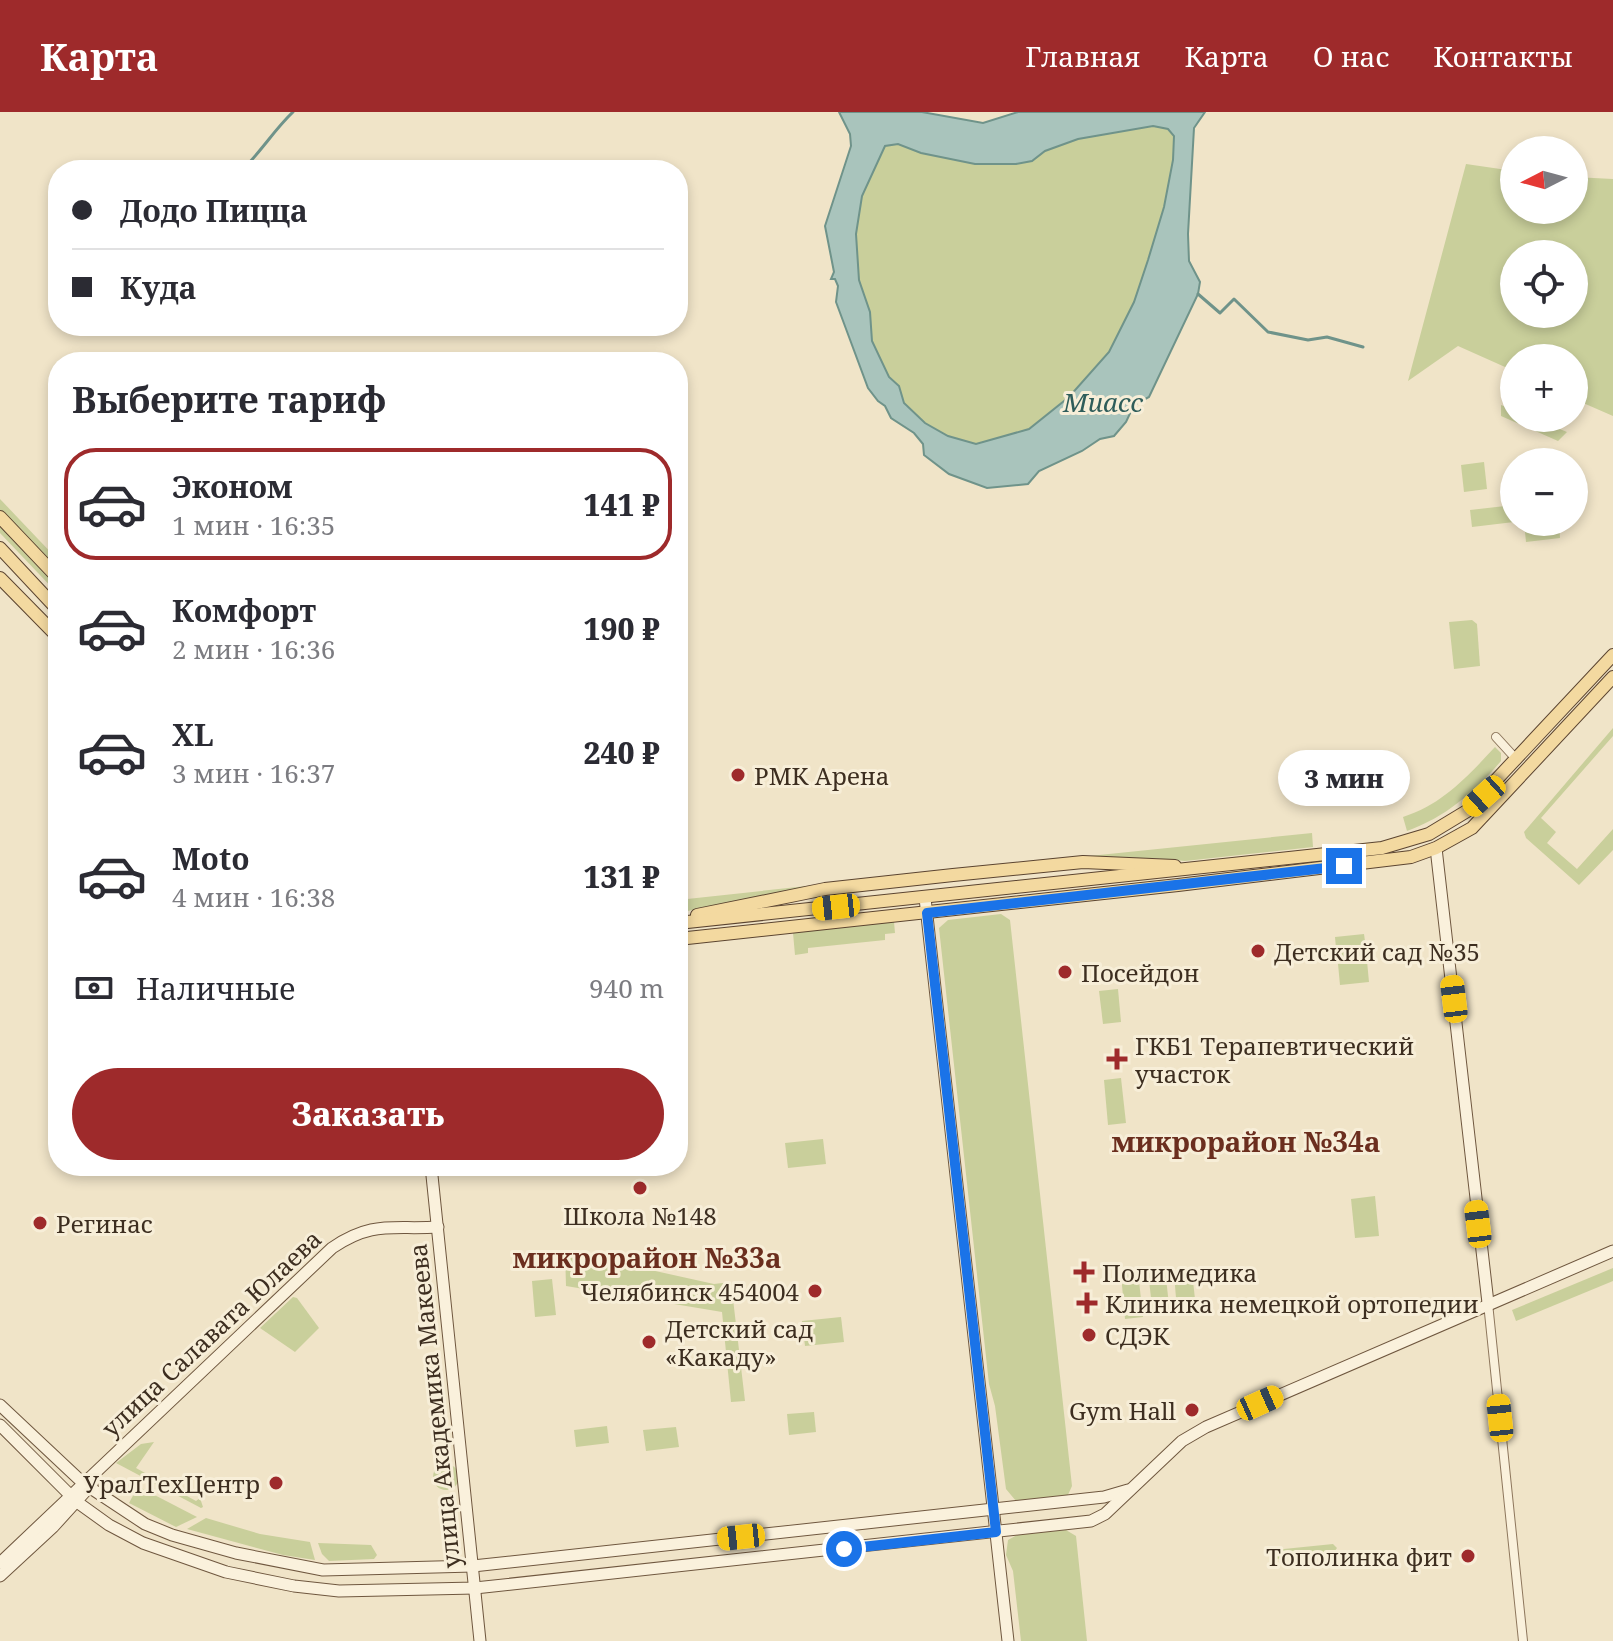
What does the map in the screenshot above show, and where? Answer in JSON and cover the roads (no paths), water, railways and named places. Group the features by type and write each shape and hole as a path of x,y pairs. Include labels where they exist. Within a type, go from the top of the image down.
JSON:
{"main road":[{"path":"0,517 48,567"},
{"path":"0,548 48,599"},
{"path":"0,578 48,627"},
{"path":"688,921 1382,848 1429,834 1467,811 1613,655"},
{"path":"688,938 1388,861 1436,848 1472,828 1489,812 1613,677"},
{"path":"1429,834 1436,848 1488,1303"},
{"path":"688,920 825,889 1068,863 1149,863 1206,868"},
{"path":"925,898 1008,1641"},
{"name":"улица Академика Макеева","path":"432,1176 480,1641"},
{"name":"улица Салавата Юлаева","path":"0,1576 107,1460 332,1248 372,1228 438,1227"},
{"path":"0,1425 74,1499 109,1525 143,1543 226,1572 294,1586 339,1591 475,1588 996,1532 1091,1521 1105,1514 1182,1441 1206,1427 1613,1251"},
{"path":"0,1405 86,1486 145,1524 172,1535 275,1562 323,1570 473,1566 1104,1497 1135,1487"},
{"name":"улица Салавата Юлаева","path":"0,1563 74,1499"}],"street":[{"path":"1496,737 1517,760"},
{"path":"1488,1303 1523,1641"}],"water":[{"name":"Миасс","path":"839,112 922,112 983,123 1018,112 1205,112 1194,128 1188,234 1189,261 1200,282 1198,294 1149,397 1134,405 1126,422 1114,436 1100,439 1039,471 1028,484 987,488 949,474 924,455 923,444 914,433 891,418 885,406 868,388 836,302 838,286 835,279 831,279 834,272 825,226 851,146 850,134","holes":["1153,126 1168,129 1174,136 1173,160 1164,207 1134,302 1109,352 1069,397 1029,429 976,444 948,436 925,423 904,403 899,386 889,377 872,341 870,312 859,280 856,234 862,196 885,146 898,144 921,153 975,164 1016,164 1032,161 1045,151 1078,139"]}],"waterway":[{"path":"251,160 293,112"},
{"path":"1198,294 1220,313 1234,299 1268,332 1308,340 1327,337 1363,347"}],"place":[{"name":"РМК Арена","path":"738,775"},
{"name":"Детский сад №35","path":"1258,951"},
{"name":"Посейдон","path":"1065,972"},
{"name":"ГКБ1 Терапевтический участок","path":"1117,1059"},
{"name":"Школа №148","path":"640,1188"},
{"name":"Регинас","path":"40,1223"},
{"name":"Полимедика","path":"1084,1272"},
{"name":"Челябинск 454004","path":"815,1291"},
{"name":"Клиника немецкой ортопедии","path":"1087,1303"},
{"name":"СДЭК","path":"1089,1335"},
{"name":"Детский сад «Какаду»","path":"649,1342"},
{"name":"Gym Hall","path":"1192,1410"},
{"name":"УралТехЦентр","path":"276,1483"},
{"name":"Тополинка фит","path":"1468,1556"}],"district":[{"name":"микрорайон №34а","path":"1246,1141"},
{"name":"микрорайон №33а","path":"647,1257"}]}
